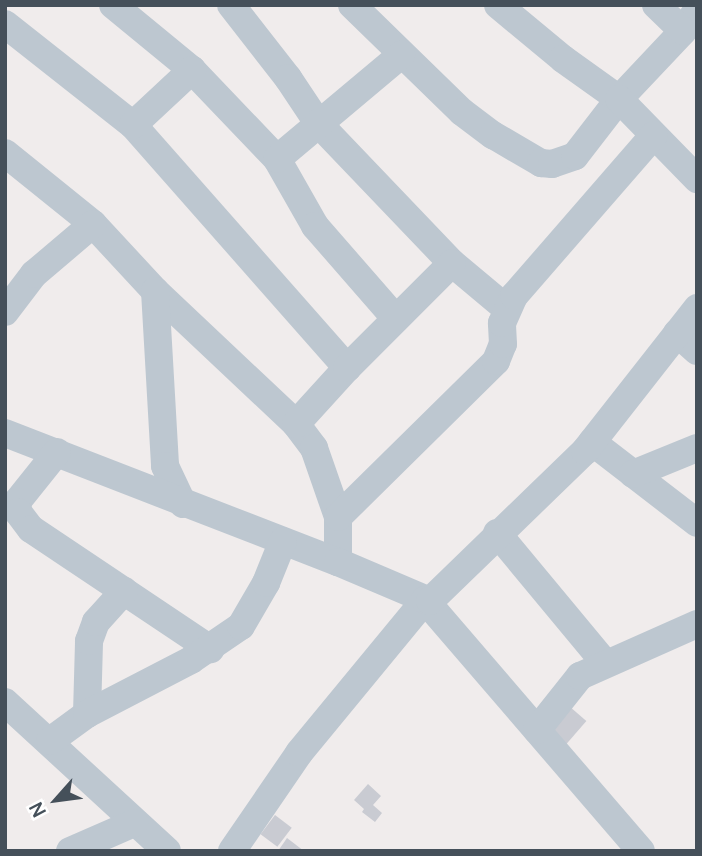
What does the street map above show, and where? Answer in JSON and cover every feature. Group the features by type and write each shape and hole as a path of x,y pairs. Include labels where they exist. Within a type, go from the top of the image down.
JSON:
{"street":[{"path":"113,5 192,71 277,159 315,226 396,318"},
{"path":"231,5 288,78 318,123 452,263 507,309"},
{"path":"352,5 462,112 493,135 541,163 552,164 575,156 619,99 690,20 656,5"},
{"path":"498,5 563,59 619,99 697,179"},
{"path":"5,24 133,125 347,368"},
{"path":"277,159 401,55"},
{"path":"133,125 192,71"},
{"path":"338,517 496,361 503,344 502,323 514,296 654,135"},
{"path":"5,153 93,224 155,291 296,424 314,448 338,517 338,562"},
{"path":"5,312 34,274 93,224"},
{"path":"296,424 347,368 452,263"},
{"path":"155,291 165,466 183,504"},
{"path":"232,851 299,753 428,600 561,476 687,342 697,308"},
{"path":"5,433 338,562 428,600 641,851"},
{"path":"592,442 697,523"},
{"path":"633,474 697,448"},
{"path":"57,452 17,502 18,512 31,529 210,649"},
{"path":"497,533 604,662"},
{"path":"50,741 87,714 210,649 241,626 267,583 283,541"},
{"path":"87,714 89,641 96,622 124,591"},
{"path":"537,730 580,676 604,662 697,624"},
{"path":"5,702 167,851"},
{"path":"70,851 134,823"}],"building":[{"path":"569,706 586,721 562,749 545,734"},
{"path":"368,784 381,796 373,805 382,813 375,822 362,812 364,809 354,800"},
{"path":"275,815 292,828 277,847 261,834"},
{"path":"287,838 304,851 278,851"}]}
